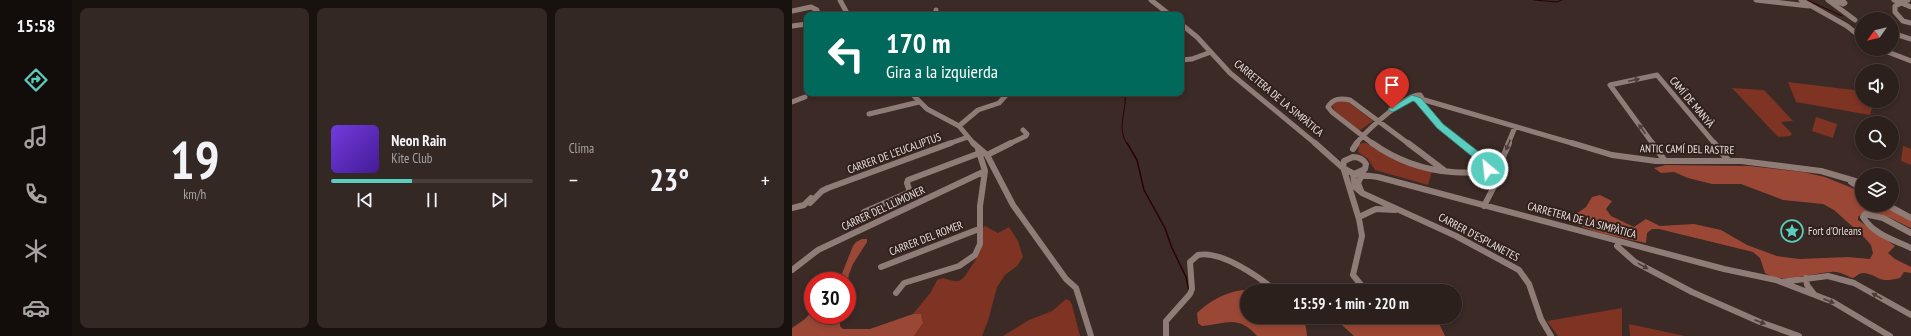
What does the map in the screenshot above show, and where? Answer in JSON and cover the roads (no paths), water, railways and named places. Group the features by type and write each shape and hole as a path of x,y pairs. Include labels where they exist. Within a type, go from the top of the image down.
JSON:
{"street":[{"path":"840,0 846,12"},
{"path":"1150,0 1166,12"},
{"path":"1756,0 1812,6"},
{"path":"1801,0 1855,33"},
{"path":"1828,0 1855,20 1846,26"},
{"path":"1835,0 1843,4 1845,3 1842,0"},
{"path":"1894,0 1911,6"},
{"path":"1908,0 1895,6 1896,15 1911,23"},
{"path":"792,11 813,7 818,10 818,12"},
{"path":"792,26 804,24"},
{"name":"CARRETERA DE LA SIMPÀTICA","path":"1184,26 1197,37 1230,73 1343,169 1620,242 1780,282 1833,302 1890,336"},
{"path":"1899,35 1911,39"},
{"path":"1184,60 1192,60 1211,52"},
{"path":"1898,56 1911,61"},
{"name":"CAMÍ DE MANYÀ","path":"1665,161 1610,85 1657,75 1728,160"},
{"path":"896,293 904,283 958,266 969,261 976,255 979,246 981,198 985,171 978,151 959,126 933,113 914,96"},
{"path":"959,126 980,108 999,103 1005,96"},
{"path":"792,102 806,97"},
{"path":"1445,171 1350,100 1342,98 1330,103 1328,107 1332,112 1379,150 1398,159 1419,166 1445,171 1491,173 1503,169 1503,156 1515,127"},
{"path":"1360,284 1353,275 1362,237 1359,217 1345,181 1342,164 1362,136 1378,120 1392,109 1417,99 1440,126 1491,173"},
{"name":"ANTIC CAMÍ DEL RASTRE","path":"1417,99 1612,155 1665,161 1728,160 1821,171 1855,182"},
{"path":"869,114 920,102"},
{"path":"987,155 1026,136 1027,134 1023,130"},
{"name":"CARRER DE L'EUCALIPTUS","path":"810,203 822,191 828,188 968,137"},
{"path":"1353,149 1361,158 1359,172"},
{"path":"864,212 910,192 907,183 908,180 978,151 987,155 1013,205 1066,279 1076,288 1091,336"},
{"name":"CARRETERA DE LA SIMPÀTICA","path":"1328,155 1347,159 1355,157 1361,158"},
{"path":"1345,181 1359,172 1369,169 1378,177"},
{"name":"CARRER DEL LLIMONER","path":"792,270 822,248 985,171"},
{"name":"CARRER D'ESPLANETES","path":"1359,172 1355,187 1362,193 1403,211 1510,264 1526,277 1547,335"},
{"path":"1484,206 1491,173"},
{"path":"1848,180 1855,184"},
{"name":"CARRER DE L'EUCALIPTUS","path":"792,208 804,205 818,190 828,188"},
{"path":"1359,217 1365,212 1373,209 1403,211"},
{"path":"1899,212 1911,218"},
{"path":"1911,233 1877,216 1865,214 1863,217 1869,225 1876,230 1911,248"},
{"name":"CARRER DEL ROMER","path":"881,267 980,229"},
{"path":"1620,242 1617,246 1623,253 1650,270 1743,315 1799,336"},
{"path":"1166,336 1166,321 1190,294 1192,289 1190,262 1192,258 1199,254 1208,254 1249,272 1263,279 1268,284"},
{"path":"1780,282 1828,276 1854,282 1911,315"},
{"path":"1806,278 1807,284 1815,295"}],"waterway":[{"path":"1534,0 1557,2 1562,0"},
{"path":"1807,0 1842,16"},
{"path":"1125,96 1122,132 1127,144"},
{"path":"1127,143 1137,160 1144,190 1165,228 1172,248 1186,277 1189,291"}],"place":[{"name":"Fort d'Orleans","path":"1792,231"}]}
